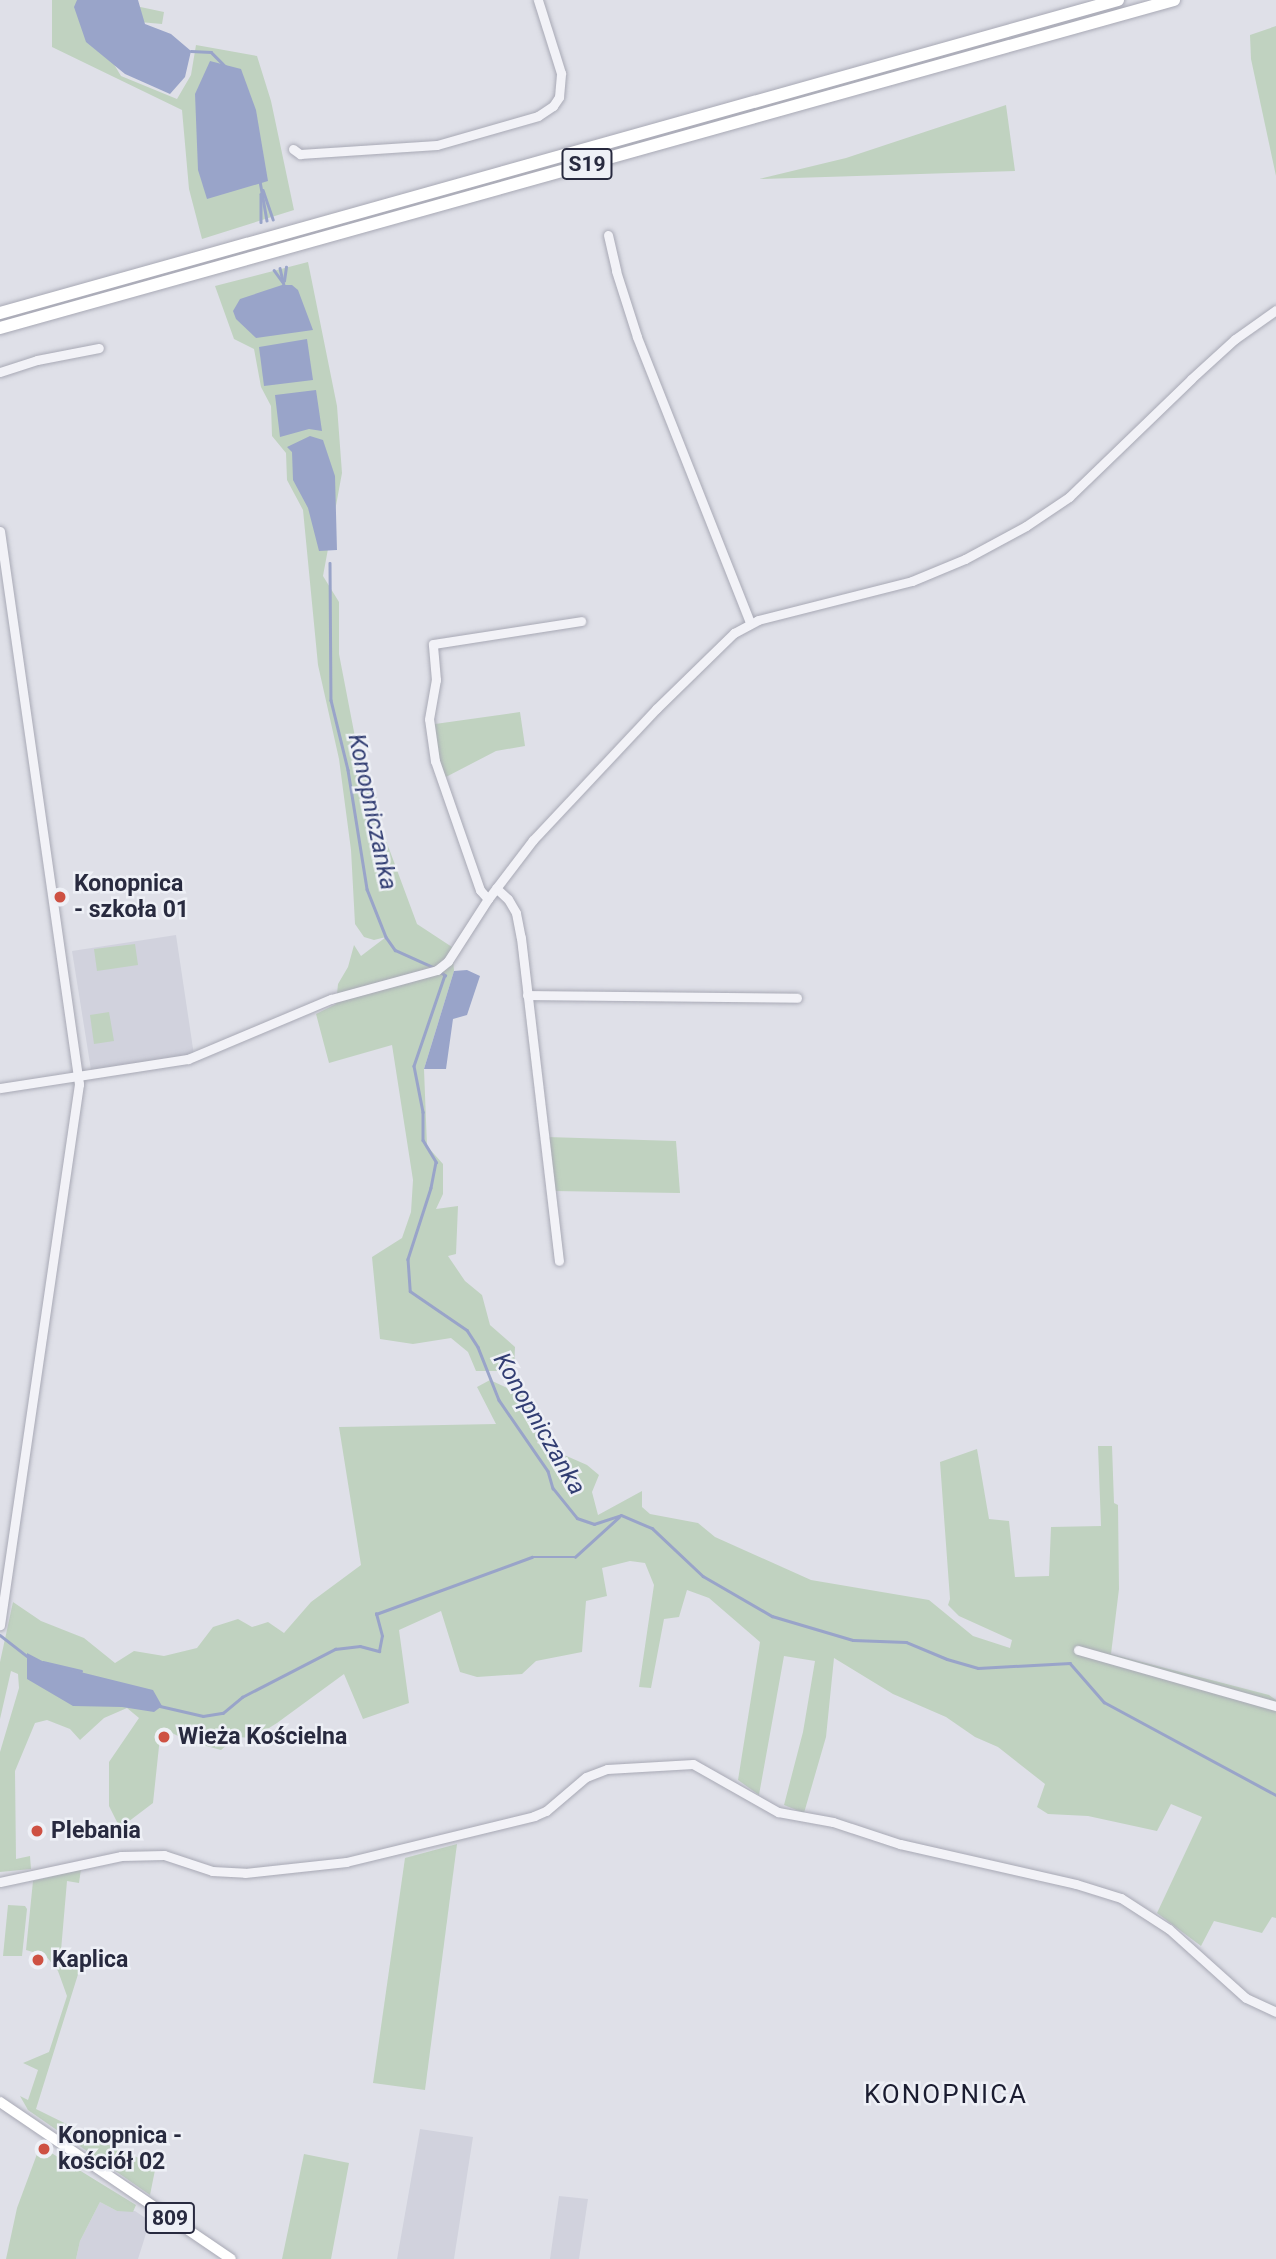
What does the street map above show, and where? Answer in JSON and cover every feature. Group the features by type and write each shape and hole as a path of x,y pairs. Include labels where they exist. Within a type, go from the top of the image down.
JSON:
{"highway":[{"name":"S19","path":"0,313 1118,0"},
{"name":"S19","path":"0,328 1174,0"}],"main road":[{"name":"809","path":"2,2107 231,2259"}],"street":[{"path":"293,149 300,154 437,145 538,116 559,97 561,73 538,0"},
{"path":"608,235 616,271 637,337 750,623"},
{"path":"0,1088 195,1058 331,999 438,970 533,840 718,646 750,623 912,580 965,559 1026,526 1069,497 1191,379 1236,339 1276,310"},
{"path":"0,372 37,360 99,348"},
{"path":"0,531 79,1077 0,1625"},
{"path":"488,899 476,878 435,761 429,719 436,680 433,644 581,621"},
{"path":"496,888 508,899 516,913 559,1261"},
{"path":"527,995 797,998"},
{"path":"1078,1650 1276,1706"},
{"path":"0,1882 133,1855 164,1855 212,1871 245,1873 346,1861 534,1816 546,1811 586,1777 607,1769 693,1763 778,1812 833,1822 900,1844 1076,1884 1121,1898 1168,1929 1246,1998 1276,2012"}],"shaded area":[{"path":"176,935 194,1055 91,1070 72,951"},
{"path":"420,2129 473,2137 454,2259 397,2259"},
{"path":"559,2196 588,2199 579,2259 550,2259"},
{"path":"100,2202 117,2211 135,2211 150,2221 138,2259 76,2259 80,2241"}],"green space":[{"path":"52,0 131,0 131,5 164,12 162,24 106,19 100,41 121,76 177,99 191,75 196,45 257,56 271,101 294,210 202,239 189,189 182,110 52,47"},
{"path":"1276,26 1276,176 1251,59 1250,35"},
{"path":"1006,105 1015,171 759,179 846,158"},
{"path":"308,262 337,406 342,473 323,576 339,602 339,654 355,737 378,802 381,827 417,924 452,947 454,971 424,1069 427,1146 443,1164 443,1194 436,1209 458,1206 456,1254 448,1256 465,1281 482,1295 490,1325 515,1347 514,1371 476,1371 468,1352 451,1338 413,1344 380,1339 372,1257 402,1238 411,1212 413,1180 392,1045 329,1063 316,1014 336,1004 338,984 348,967 354,945 361,956 386,937 374,940 364,937 355,924 351,850 339,759 318,665 303,510 287,480 286,453 272,436 271,406 261,387 254,349 234,339 215,286"},
{"path":"520,712 525,746 496,751 444,778 437,757 435,724"},
{"path":"135,944 138,965 97,971 94,949"},
{"path":"109,1012 114,1041 94,1044 90,1015"},
{"path":"547,1137 676,1141 680,1193 553,1191"},
{"path":"490,1380 531,1399 544,1422 537,1443 587,1465 599,1475 592,1492 598,1515 642,1491 642,1507 650,1514 698,1523 715,1537 811,1580 929,1600 973,1636 1010,1648 1012,1640 959,1616 948,1605 950,1599 940,1462 977,1449 989,1519 1009,1521 1015,1577 1049,1576 1051,1527 1101,1526 1098,1446 1112,1446 1114,1503 1118,1505 1119,1589 1111,1654 1269,1695 1276,1700 1276,1918 1272,1917 1262,1933 1214,1921 1201,1946 1157,1913 1202,1817 1171,1804 1157,1831 1088,1816 1048,1814 1037,1807 1045,1784 998,1747 975,1737 946,1717 893,1694 834,1658 826,1737 804,1813 784,1805 803,1732 815,1661 784,1656 759,1795 738,1780 760,1642 709,1598 687,1590 679,1617 664,1619 651,1688 639,1687 654,1585 645,1563 630,1561 602,1568 607,1596 586,1601 582,1652 536,1661 522,1674 477,1677 460,1672 441,1611 399,1630 409,1703 363,1719 344,1674 253,1738 236,1737 221,1750 188,1741 168,1731 160,1737 153,1803 120,1828 109,1806 109,1762 139,1718 127,1708 104,1718 80,1740 70,1729 47,1720 35,1723 15,1771 16,1859 30,1856 31,1869 0,1872 0,1752 19,1688 18,1674 11,1671 0,1719 0,1662 13,1602 41,1621 84,1638 115,1663 134,1651 164,1656 197,1648 213,1627 238,1619 252,1627 268,1622 284,1633 311,1602 361,1565 339,1427 496,1424 477,1387"},
{"path":"457,1844 425,2090 373,2083 405,1858"},
{"path":"81,1869 79,1883 67,1881 60,1962 80,1968 36,2109 156,2165 150,2195 28,2110 20,2096 28,2100 38,2070 23,2063 49,2052 67,1996 58,1971 46,1956 26,1950 33,1881"},
{"path":"8,1905 25,1906 27,1909 22,1956 3,1956"},
{"path":"40,2146 136,2205 133,2212 117,2211 100,2202 80,2241 76,2259 6,2259 17,2208"},
{"path":"304,2154 349,2163 331,2259 282,2259"}],"water":[{"path":"77,0 138,0 145,24 171,34 191,51 185,77 170,94 125,74 86,42 74,7"},
{"path":"210,61 241,69 256,110 268,181 207,199 198,170 195,94"},
{"path":"282,285 292,285 298,290 313,330 256,338 236,319 233,311 240,299"},
{"path":"307,339 313,380 264,386 259,347"},
{"path":"316,390 322,431 309,429 280,437 275,395"},
{"path":"310,436 323,440 335,476 337,550 319,551 308,508 293,480 292,452 287,447"},
{"path":"467,970 480,976 467,1015 453,1019 446,1069 424,1069 454,971"},
{"path":"27,1653 48,1664 153,1690 162,1706 154,1712 122,1707 73,1706 27,1679"}],"waterway":[{"path":"191,51 211,52 226,67"},
{"path":"260,181 267,220"},
{"path":"263,190 273,219"},
{"path":"261,194 261,222"},
{"path":"284,281 286,267"},
{"path":"280,268 284,286"},
{"path":"274,270 282,281"},
{"name":"Konopniczanka","path":"330,563 331,700 348,770 367,889 386,937 395,950 433,967"},
{"name":"Konopniczanka","path":"438,970 445,975 414,1066 423,1112 423,1140 436,1162 431,1188 408,1259 410,1291 467,1330 478,1347 499,1400 548,1471 553,1488 577,1518 594,1524 621,1515 652,1528 703,1576 772,1616 853,1640 906,1642 978,1668 1070,1663 1104,1702 1276,1795"},
{"path":"160,1706 203,1716 223,1713 242,1697 335,1649 360,1646 379,1651 382,1636 376,1614 532,1557 575,1557 619,1517"},
{"path":"0,1635 27,1656"},
{"path":"43,1662 81,1671"}],"place":[{"name":"Konopnica - szkoła 01","path":"60,897"},
{"name":"Wieża Kościelna","path":"164,1737"},
{"name":"Plebania","path":"37,1831"},
{"name":"Kaplica","path":"38,1960"},
{"name":"Konopnica - kościół 02","path":"44,2149"}],"district":[{"name":"KONOPNICA","path":"946,2095"}]}
